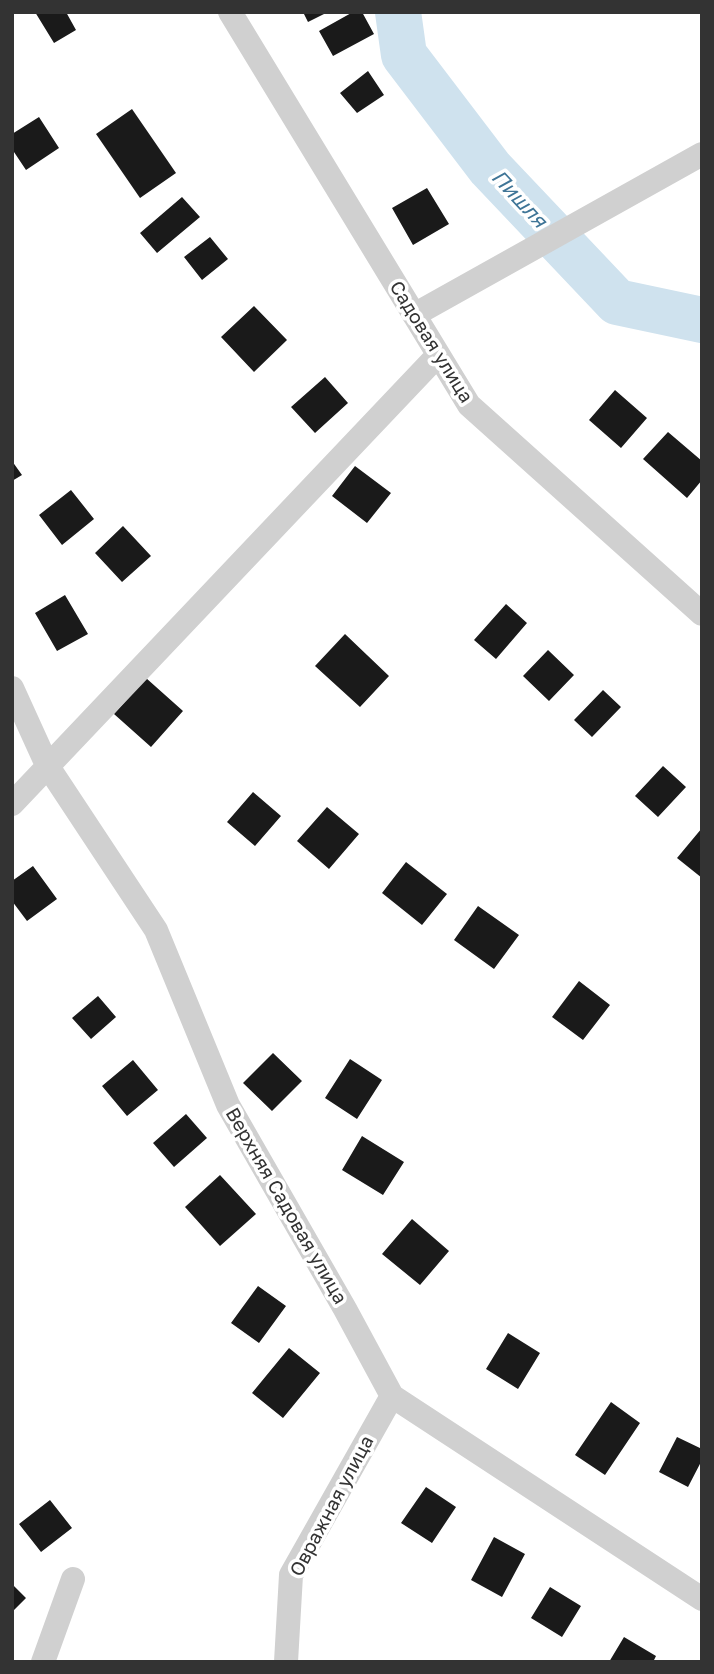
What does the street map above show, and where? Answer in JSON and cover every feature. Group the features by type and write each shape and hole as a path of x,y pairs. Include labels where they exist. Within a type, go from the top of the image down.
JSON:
{"street":[{"name":"Садовая улица","path":"230,12 468,405 702,614"},
{"path":"414,315 702,154"},
{"path":"12,804 438,355"},
{"name":"Верхняя Садовая улица","path":"12,688 47,765 156,930 228,1105 392,1396 702,1600"},
{"name":"Овражная улица","path":"286,1662 291,1575 392,1396"},
{"path":"43,1662 73,1579"}],"building":[{"path":"35,12 66,12 76,30 54,43"},
{"path":"303,12 328,12 308,22"},
{"path":"353,12 362,12 374,34 333,56 319,31"},
{"path":"368,71 384,95 357,113 340,93"},
{"path":"132,109 176,173 140,198 96,134"},
{"path":"39,117 59,148 26,170 12,149 12,134"},
{"path":"427,188 449,224 413,245 392,208"},
{"path":"182,197 200,217 157,253 140,233"},
{"path":"210,237 228,259 202,280 184,257"},
{"path":"254,306 287,340 254,372 221,337"},
{"path":"325,377 348,403 315,433 291,407"},
{"path":"615,390 647,418 621,448 589,420"},
{"path":"668,432 702,461 702,480 687,498 643,459"},
{"path":"12,461 22,475 12,481"},
{"path":"355,466 391,493 367,523 332,496"},
{"path":"71,490 94,519 62,545 39,515"},
{"path":"123,526 151,556 122,582 95,553"},
{"path":"65,595 88,634 57,651 35,613"},
{"path":"506,604 527,623 496,659 474,640"},
{"path":"345,634 389,676 360,707 315,666"},
{"path":"548,650 574,675 549,701 523,676"},
{"path":"146,678 183,711 151,747 114,714"},
{"path":"603,690 621,707 592,737 574,720"},
{"path":"663,766 686,787 658,817 635,796"},
{"path":"253,792 281,816 255,846 227,822"},
{"path":"327,807 359,834 329,869 297,841"},
{"path":"702,828 702,878 677,858"},
{"path":"406,862 447,894 422,925 382,893"},
{"path":"33,866 57,899 27,921 12,901 12,881"},
{"path":"478,906 519,935 494,969 454,940"},
{"path":"579,981 610,1005 583,1040 552,1017"},
{"path":"98,996 116,1017 91,1039 72,1018"},
{"path":"273,1053 302,1081 272,1111 243,1083"},
{"path":"350,1059 382,1080 357,1119 325,1098"},
{"path":"133,1060 158,1090 127,1116 102,1086"},
{"path":"186,1114 207,1138 174,1167 153,1143"},
{"path":"362,1136 404,1162 383,1195 342,1170"},
{"path":"220,1175 256,1214 220,1246 185,1207"},
{"path":"412,1219 449,1251 420,1285 382,1254"},
{"path":"258,1286 286,1306 259,1343 231,1323"},
{"path":"508,1333 540,1353 518,1389 486,1369"},
{"path":"289,1348 320,1373 283,1418 252,1393"},
{"path":"611,1402 640,1423 605,1475 575,1455"},
{"path":"677,1437 702,1449 702,1460 688,1487 659,1472"},
{"path":"426,1487 456,1507 432,1543 401,1523"},
{"path":"50,1500 72,1528 41,1552 19,1524"},
{"path":"494,1537 525,1554 502,1597 471,1580"},
{"path":"12,1584 26,1598 12,1612"},
{"path":"550,1587 581,1606 562,1637 531,1618"},
{"path":"624,1637 656,1656 653,1662 609,1662"}],"waterway":[{"name":"Пишля","path":"398,12 404,55 490,168 617,302 702,320"}]}
